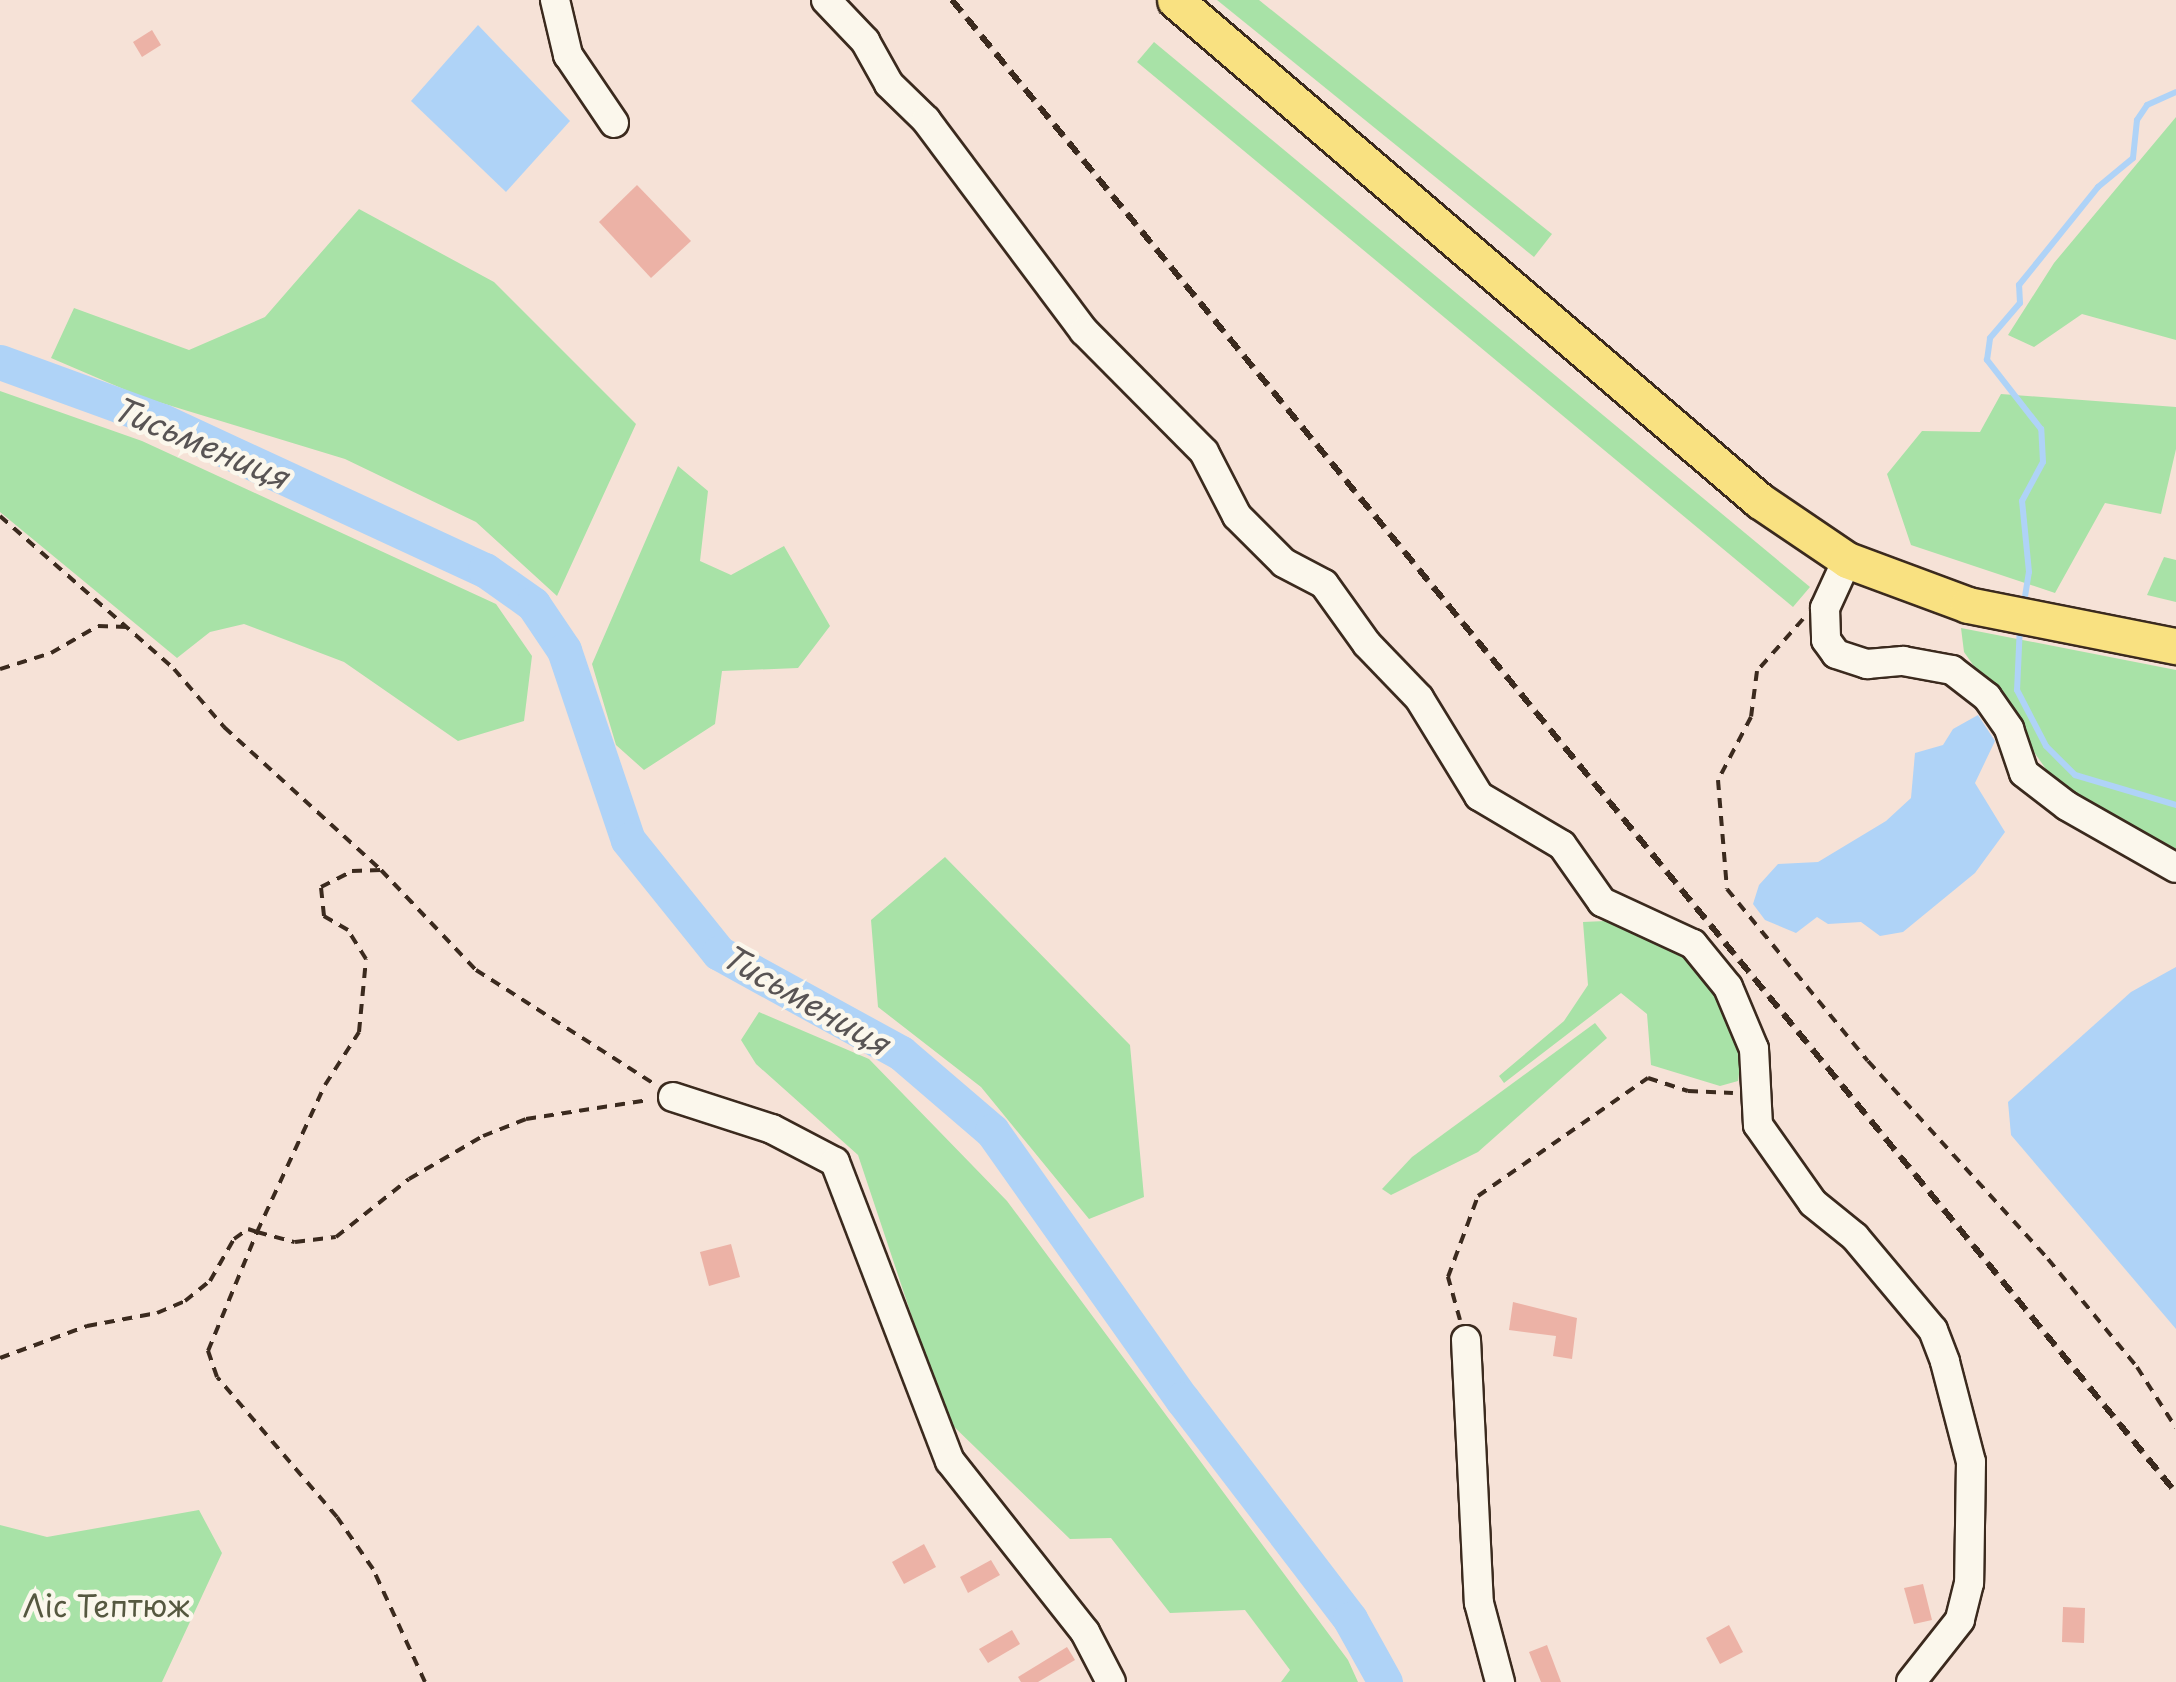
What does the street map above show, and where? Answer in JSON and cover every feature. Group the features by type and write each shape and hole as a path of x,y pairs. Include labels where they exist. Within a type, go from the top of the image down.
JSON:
{"main road":[{"path":"1174,0 1760,501 1847,560 1968,605 2176,646"}],"street":[{"path":"554,0 568,55 614,123"},
{"path":"826,0 865,41 890,84 926,120 1084,331 1204,452 1238,516 1284,564 1324,584 1367,644 1419,698 1478,796 1562,845 1602,902 1694,944 1745,1019 1754,1049 1752,1094 1758,1125 1813,1204 1855,1236 1933,1330 1970,1462 1974,1510 1960,1620 1911,1682"},
{"path":"1847,560 1824,608 1826,640 1836,654 1867,664 1903,661 1952,670 1987,697 2009,728 2024,774 2067,806 2176,868"},
{"path":"674,1097 772,1130 835,1162 950,1461 1085,1632 1111,1682"},
{"path":"1466,1340 1479,1604 1500,1682"}],"path":[{"path":"0,516 127,627 297,798 381,870 476,970 674,1097"},
{"path":"1824,608 1793,627 1757,671 1750,717 1718,780 1727,889 1868,1061 2048,1259 2137,1367 2176,1428"},
{"path":"0,668 52,653 98,626 127,627"},
{"path":"381,870 352,871 321,887 324,916 348,930 366,959 359,1032 325,1085 257,1232 208,1362 364,1556 424,1682"},
{"path":"1466,1340 1448,1277 1478,1196 1648,1078 1688,1091 1752,1094"},
{"path":"0,1358 87,1326 157,1313 185,1301 210,1281 234,1239 248,1229 296,1242 336,1237 409,1179 483,1136 526,1119 674,1097"}],"green space":[{"path":"1217,0 1259,0 1552,234 1534,257"},
{"path":"1154,42 1810,587 1793,607 1137,62"},
{"path":"2176,117 2176,340 2082,314 2034,347 2008,335 2054,263"},
{"path":"359,209 494,282 636,424 557,596 476,522 345,459 142,397 51,358 74,308 189,350 265,317"},
{"path":"0,391 142,441 496,604 532,656 524,721 458,741 344,662 244,624 210,632 177,658 0,512"},
{"path":"2001,394 2176,407 2176,449 2161,514 2105,503 2055,593 1911,545 1887,474 1922,431 1980,432"},
{"path":"678,466 708,491 700,561 731,575 784,546 830,626 798,668 722,671 715,724 644,770 616,745 592,664"},
{"path":"2164,557 2176,560 2176,602 2147,595"},
{"path":"1961,628 2176,670 2176,853 2062,792 1964,652"},
{"path":"945,857 1130,1045 1144,1197 1089,1219 981,1087 878,1007 871,920"},
{"path":"1605,921 1666,942 1711,982 1743,1045 1738,1081 1720,1086 1651,1065 1647,1014 1621,993 1504,1083 1499,1076 1564,1021 1588,985 1583,922"},
{"path":"759,1012 869,1059 1007,1201 1348,1660 1358,1682 1281,1682 1290,1670 1245,1610 1170,1613 1111,1538 1070,1539 946,1419 858,1155 756,1064 741,1040"},
{"path":"1595,1023 1607,1038 1478,1152 1391,1195 1382,1189 1412,1157"},
{"name":"Ліс Тептюж","path":"199,1510 222,1553 162,1682 0,1682 0,1525 47,1537"}],"water":[{"path":"478,25 570,121 506,192 411,101"},
{"path":"1978,715 1995,741 1975,783 2005,832 1975,873 1903,932 1880,936 1861,922 1828,924 1817,917 1796,933 1765,920 1753,904 1759,885 1778,864 1818,862 1886,821 1911,798 1915,753 1943,745 1953,729"},
{"path":"2176,967 2176,1329 2011,1135 2008,1102 2131,992"}],"building":[{"path":"152,30 161,45 142,57 133,42"},
{"path":"637,185 691,241 651,278 599,222"},
{"path":"731,1244 740,1277 709,1286 700,1252"},
{"path":"1513,1302 1577,1318 1572,1359 1553,1356 1556,1336 1509,1330"},
{"path":"924,1544 936,1567 904,1584 892,1562"},
{"path":"991,1560 1000,1575 968,1593 960,1577"},
{"path":"1923,1584 1932,1620 1914,1624 1904,1588"},
{"path":"2063,1607 2085,1608 2084,1643 2062,1642"},
{"path":"1729,1625 1743,1652 1720,1664 1706,1638"},
{"path":"1012,1630 1020,1644 988,1663 979,1649"},
{"path":"1547,1645 1561,1682 1541,1682 1529,1652"},
{"path":"1067,1647 1075,1660 1038,1682 1021,1682 1018,1677"}],"waterway":[{"path":"2024,603 2029,572 2022,501 2043,462 2041,429 1987,360 1990,338 2020,303 2019,285 2098,187 2133,158 2137,120 2147,105 2176,92"},
{"name":"Тисьмениця","path":"0,362 162,421 485,570 533,604 564,650 628,840 719,953 901,1053 992,1131 1182,1399 1350,1619 1385,1682"},
{"path":"2020,625 2017,690 2046,746 2075,775 2176,805"}],"railway":[{"path":"952,0 2176,1493"}]}
